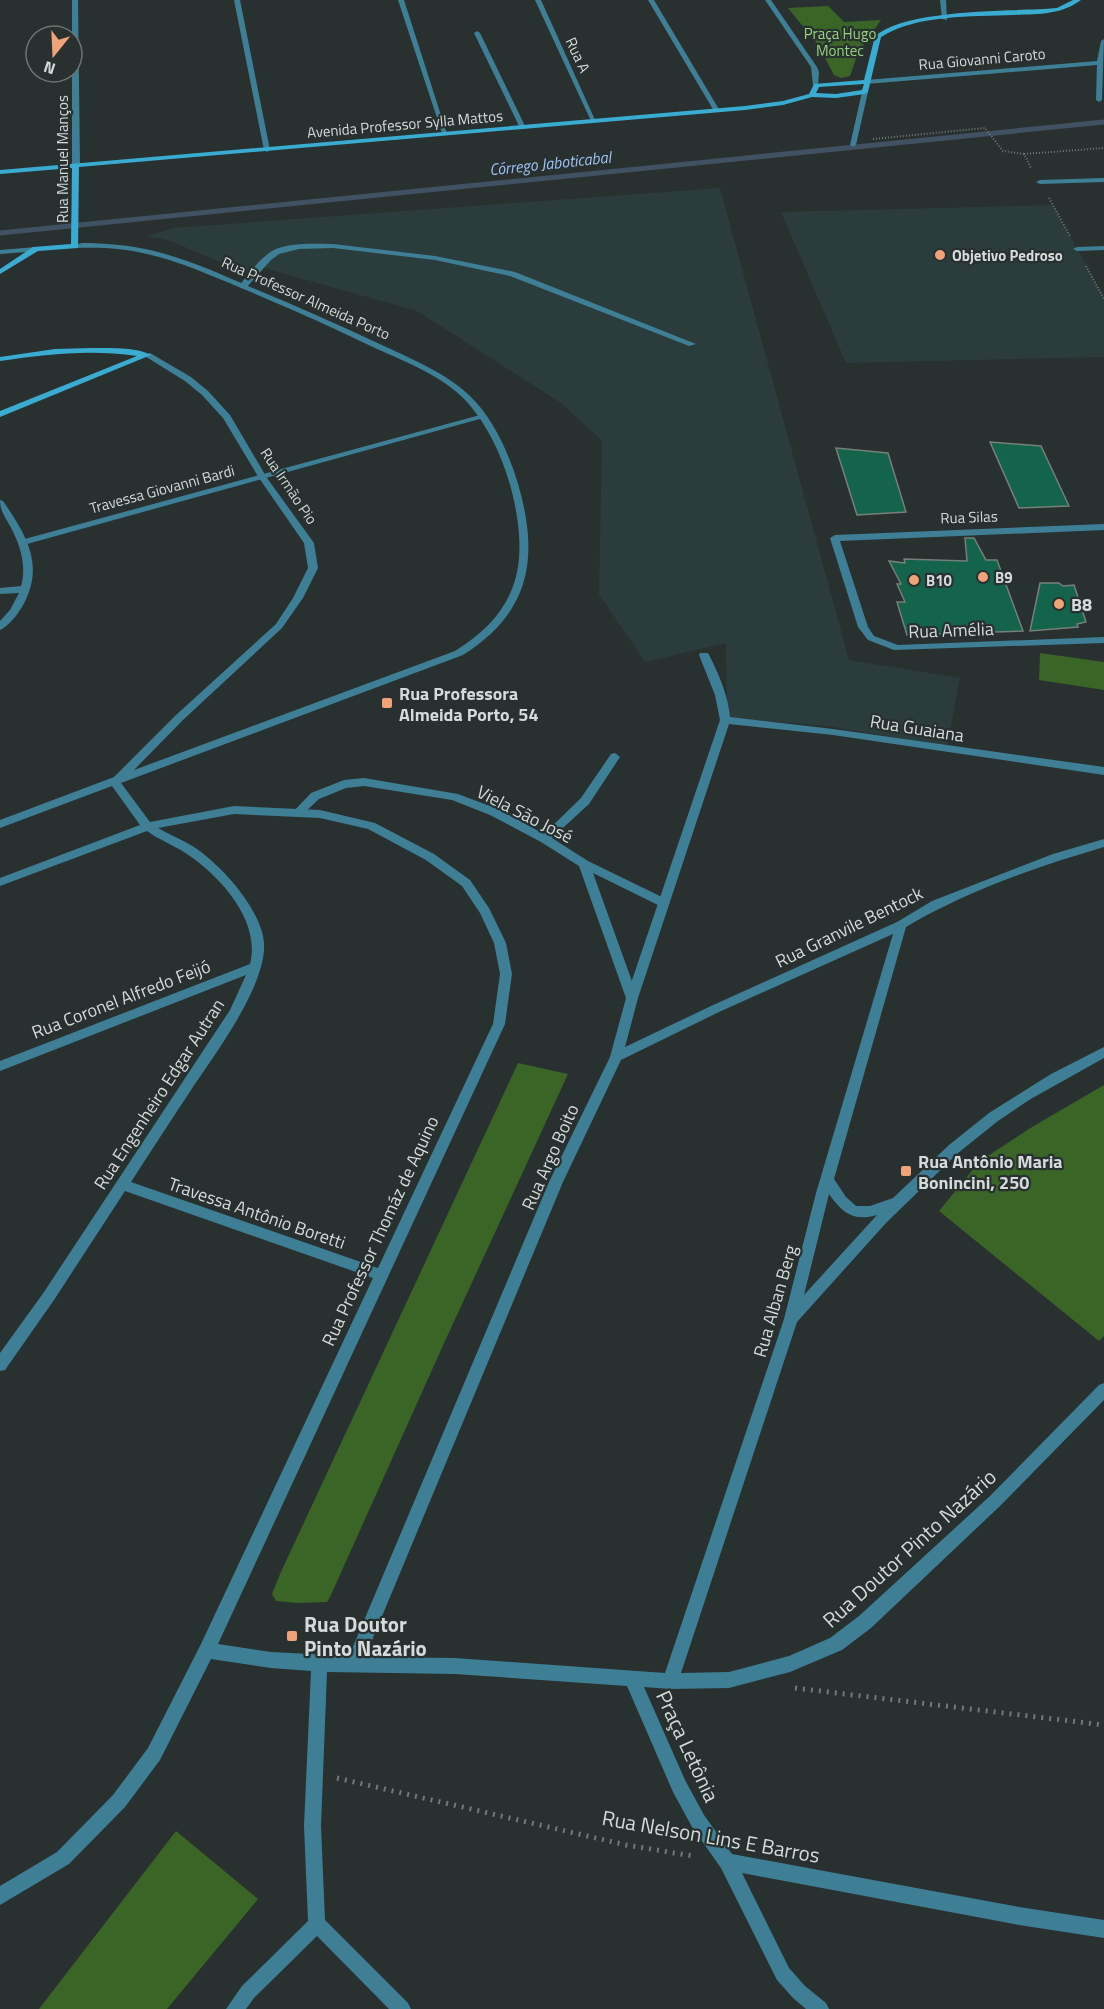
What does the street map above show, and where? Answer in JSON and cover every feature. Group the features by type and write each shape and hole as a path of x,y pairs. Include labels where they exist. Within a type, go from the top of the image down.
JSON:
{"street":[{"name":"Rua Manuel Manços","path":"75,0 75,246"},
{"path":"237,0 267,150"},
{"path":"401,0 445,133"},
{"name":"Rua A","path":"538,0 594,121"},
{"path":"651,0 717,111"},
{"path":"768,0 814,67 816,85 812,95"},
{"path":"943,0 945,19"},
{"path":"853,143 878,36 884,30 896,26 945,19 1058,10 1078,0"},
{"path":"477,33 523,128"},
{"path":"1099,100 1103,41"},
{"name":"Rua Giovanni Caroto","path":"866,82 1100,63"},
{"path":"816,85 866,82"},
{"name":"Avenida Professor Sylla Mattos","path":"0,172 717,111 783,103 812,95 836,96 865,92"},
{"path":"1040,182 1104,180"},
{"name":"Rua Professor Almeida Porto","path":"0,824 459,653 481,641 503,619 517,591 524,562 523,519 508,468 483,417 468,399 438,377 401,356 316,315 164,256 104,245 36,249"},
{"path":"243,286 276,252 299,247 333,246 435,258 512,274 692,344"},
{"path":"1077,249 1104,248"},
{"path":"0,252 36,249"},
{"path":"0,272 36,249"},
{"name":"Rua Irmão Pio","path":"0,359 79,348 147,355 173,368 206,393 227,417 263,478 309,543 313,568 298,598 279,626 171,726 115,783"},
{"path":"0,414 147,355"},
{"name":"Travessa Giovanni Bardi","path":"24,542 483,417"},
{"path":"0,503 24,542 30,571 27,589 17,608 0,627"},
{"name":"Rua Silas","path":"835,538 1104,527"},
{"name":"Rua Amélia","path":"835,538 863,627 871,638 885,645 897,648 938,648 1104,640"},
{"path":"0,591 27,589"},
{"name":"Rua Argo Boito","path":"354,1664 556,1182 616,1057 632,999 725,720 724,702 719,686 704,655"},
{"name":"Rua Guaiana","path":"725,720 833,732 1104,771"},
{"path":"545,839 585,801 615,757"},
{"name":"Viela São José","path":"298,812 326,790 344,784 364,782 454,797 494,812 545,839 584,864 664,903"},
{"path":"115,783 148,826"},
{"name":"Rua Professor Thomáz de Aquino","path":"0,882 148,826 234,810 320,814 371,826 430,857 466,883 485,911 500,943 506,974 499,1024 207,1650 154,1754 119,1801 63,1858 0,1896"},
{"name":"Rua Engenheiro Edgar Autran","path":"0,1365 49,1296 235,1012 255,967 259,947 256,930 248,913 216,871 191,851 148,826"},
{"name":"Rua Granvile Bentock","path":"616,1057 715,1009 901,925 936,904 1057,857 1104,843"},
{"path":"584,864 632,999"},
{"name":"Rua Alban Berg","path":"670,1681 791,1319 827,1179 901,925"},
{"name":"Rua Coronel Alfredo Feijó","path":"0,1066 255,967"},
{"path":"791,1319 902,1200 978,1129 1048,1080 1104,1052"},
{"path":"827,1179 843,1206 856,1213 873,1212 902,1200"},
{"name":"Travessa Antônio Boretti","path":"122,1184 381,1275"},
{"name":"Rua Doutor Pinto Nazário","path":"207,1650 271,1660 319,1664 455,1666 670,1681 729,1680 790,1664 836,1644 865,1622 995,1501 1104,1390"},
{"path":"319,1664 313,1773 312,1869 317,1924 402,2009"},
{"name":"Praça Letônia","path":"632,1679 679,1786 727,1862 783,1974 799,1992 820,2009"},
{"name":"Rua Nelson Lins E Barros","path":"727,1862 1019,1916 1104,1929"},
{"path":"235,2009 317,1924"}],"path":[{"path":"853,143 985,128 1003,151 1024,154 1104,148"},
{"path":"1024,154 1040,182"},
{"path":"788,1687 1104,1725"},
{"name":"Rua Nelson Lins E Barros","path":"313,1773 626,1845 727,1862"}],"shaded area":[{"path":"720,188 849,660 960,678 947,746 826,726 727,718 726,643 645,662 599,594 602,441 561,403 417,311 264,268 251,275 168,240 147,236 173,228"},
{"name":"Objetivo Pedroso","path":"1053,205 1104,297 1104,357 846,363 781,212"}],"green space":[{"name":"Praça Hugo Montec","path":"828,6 844,22 881,20 858,53 850,76 841,78 834,75 818,45 788,8"},
{"path":"1040,653 1104,662 1104,690 1039,680"},
{"path":"518,1063 568,1074 330,1597 327,1602 276,1601 272,1594 280,1574"},
{"path":"1104,1085 1104,1336 1099,1341 939,1211 980,1161 1032,1127"},
{"path":"176,1831 258,1899 167,2009 39,2009"}],"building":[{"path":"990,442 1041,446 1069,506 1019,508"},
{"path":"836,448 888,453 906,512 857,515"},
{"path":"965,538 974,538 986,560 997,560 1023,631 907,635 897,602 905,602 897,584 901,584 889,561 905,563 904,559 967,561"},
{"name":"B8","path":"1040,583 1074,585 1086,622 1077,624 1078,627 1030,631"}],"waterway":[{"name":"Córrego Jaboticabal","path":"0,233 1104,122"}],"place":[{"name":"Objetivo Pedroso","path":"940,255"},
{"name":"B9","path":"983,577"},
{"name":"B10","path":"914,580"},
{"name":"B8","path":"1059,604"},
{"name":"Rua Professora Almeida Porto, 54","path":"387,703"},
{"name":"Rua Antônio Maria Bonincini, 250","path":"906,1171"},
{"name":"Rua Doutor Pinto Nazário","path":"292,1636"}]}
